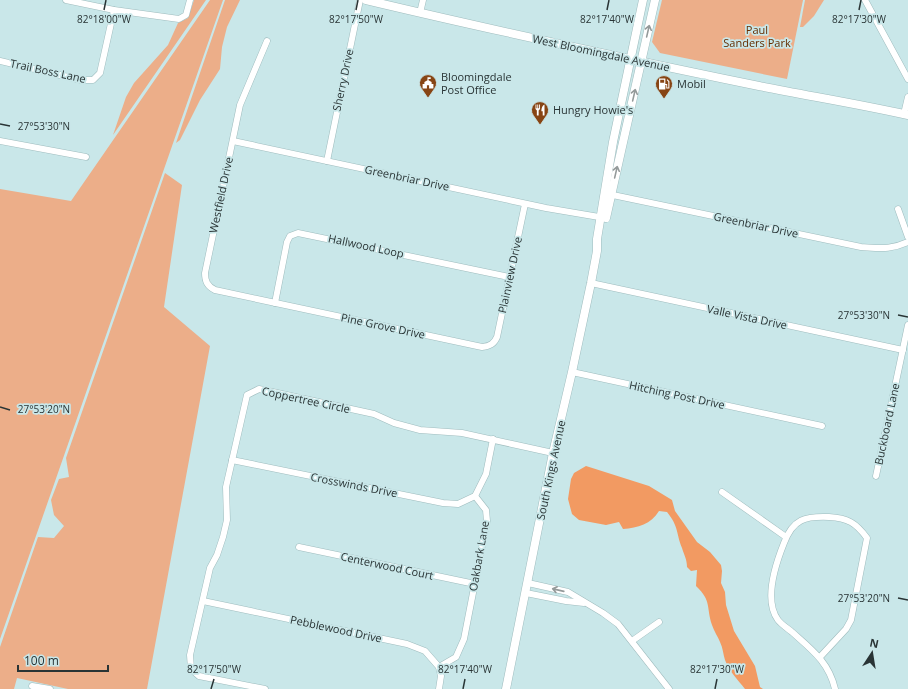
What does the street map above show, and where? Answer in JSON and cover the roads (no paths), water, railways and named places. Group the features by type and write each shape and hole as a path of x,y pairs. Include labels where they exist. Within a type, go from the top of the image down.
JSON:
{"street":[{"path":"66,0 114,10 179,19 186,15 190,0"},
{"name":"Sherry Drive","path":"326,161 360,0"},
{"name":"West Bloomingdale Avenue","path":"366,0 630,59 906,114"},
{"path":"420,13 423,0"},
{"name":"South Kings Avenue","path":"608,194 613,142 643,0"},
{"name":"South Kings Avenue","path":"506,689 553,453 591,283 608,194 655,0"},
{"path":"864,0 908,79"},
{"name":"Trail Boss Lane","path":"0,61 81,80 93,80 100,72 114,10"},
{"name":"Westfield Drive","path":"268,41 240,106 205,273 208,285 215,290 275,303"},
{"path":"906,114 908,97"},
{"path":"0,141 86,157"},
{"name":"Greenbriar Drive","path":"233,141 525,204 582,215 584,214 603,220"},
{"name":"Greenbriar Drive","path":"608,194 861,247 896,247 908,242"},
{"name":"Plainview Drive","path":"492,344 497,337 525,204"},
{"path":"898,209 908,237"},
{"name":"Hallwood Loop","path":"275,303 287,242 290,236 298,232 509,277"},
{"name":"Valle Vista Drive","path":"591,283 903,350"},
{"name":"Pine Grove Drive","path":"275,303 482,347 492,344"},
{"name":"Buckboard Lane","path":"876,476 908,325"},
{"name":"Hitching Post Drive","path":"572,372 822,426"},
{"name":"Coppertree Circle","path":"265,689 199,676 191,670 190,655 210,568 217,555 227,520 226,487 247,395 259,390 374,414 394,423 420,430 462,433 553,453"},
{"path":"475,496 486,474 492,439"},
{"name":"Crosswinds Drive","path":"232,460 442,503 458,504 475,496"},
{"path":"722,492 786,537"},
{"name":"Oakbark Lane","path":"439,667 456,657 464,639 487,521 486,510 475,496"},
{"path":"820,657 846,629 851,620 867,538 860,528 848,520 812,516 793,525 786,537 777,561 772,585 772,605 778,619 820,657 833,679 835,689"},
{"name":"Centerwood Court","path":"299,547 475,584"},
{"path":"528,583 568,592 618,624 669,689"},
{"path":"526,593 566,601 586,603"},
{"name":"Pebblewood Drive","path":"203,601 406,644 425,651 439,667"},
{"path":"632,641 659,622"},
{"path":"439,667 441,676 439,689"},
{"path":"32,686 50,689"}],"place":[{"name":"Bloomingdale Post Office","path":"428,98"},
{"name":"Mobil","path":"664,99"},
{"name":"Hungry Howie's","path":"540,125"}],"park label":[{"name":"Paul Sanders Park","path":"757,36"}]}
